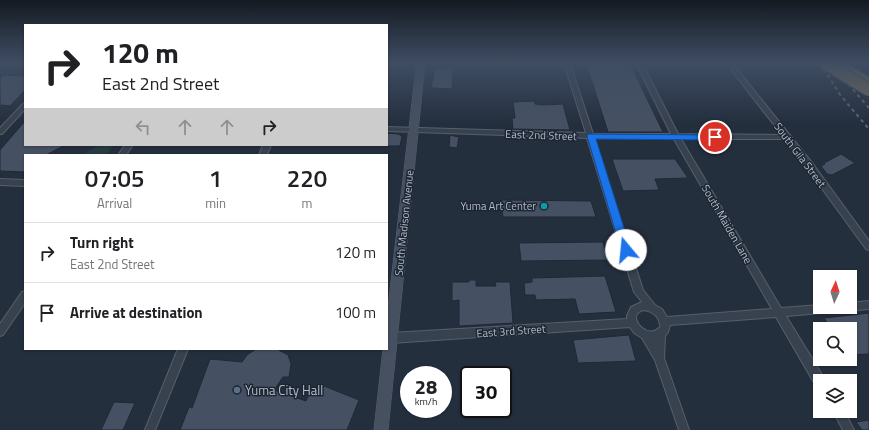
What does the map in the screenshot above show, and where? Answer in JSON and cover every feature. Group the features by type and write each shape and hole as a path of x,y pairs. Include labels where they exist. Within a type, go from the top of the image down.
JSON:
{"highway":[{"path":"858,83 869,90"}],"street":[{"name":"South Madison Avenue","path":"381,430 419,83"},
{"path":"574,83 639,292 651,307 660,313 665,321 665,329 660,335 659,358"},
{"name":"South Maiden Lane","path":"649,83 676,138 815,374"},
{"name":"South Gila Street","path":"745,83 869,247"},
{"path":"0,132 24,106"},
{"name":"East 2nd Street","path":"388,129 676,138 787,137"},
{"path":"0,182 24,183"},
{"path":"639,292 631,315 632,323 639,332 645,335 650,337 660,335"},
{"path":"0,332 24,296"},
{"path":"857,306 869,305"},
{"path":"634,309 642,306 651,307"},
{"path":"665,321 813,310"},
{"name":"East 3rd Street","path":"390,338 632,323"},
{"path":"645,335 659,358 684,430"},
{"path":"150,430 183,350"},
{"path":"842,418 849,430"}],"green space":[{"path":"98,146 112,146 107,154 84,154"}],"building":[{"path":"0,83 24,83 24,91 10,106 0,105"},
{"path":"432,83 452,83 452,89 431,87"},
{"path":"592,83 640,83 663,132 608,132"},
{"path":"534,101 535,104 542,105 563,104 570,130 513,129 512,118 515,118 513,102"},
{"path":"24,122 24,146 63,146 48,154 24,154 24,172 0,171 0,150"},
{"path":"388,133 402,136 400,146 388,146"},
{"path":"450,135 459,137 457,148 449,147"},
{"path":"841,154 855,163 832,175 827,174 821,166"},
{"path":"612,159 675,159 688,178 655,179 659,190 623,191"},
{"name":"Yuma Art Center","path":"501,200 591,201 596,217 503,217 502,210 497,210 496,202 501,202"},
{"path":"603,242 608,260 521,261 519,243"},
{"path":"605,276 616,312 579,314 575,299 536,300 535,295 525,295 524,283 532,282 532,278"},
{"path":"469,280 476,280 476,286 496,286 495,282 510,282 513,323 459,326 459,300 452,301 452,282 469,282"},
{"path":"869,313 869,354 857,355 857,322 827,322 824,318"},
{"path":"629,335 636,361 578,363 573,340"},
{"name":"Yuma City Hall","path":"254,350 279,350 288,355 291,364 289,377 283,377 274,390 306,401 311,389 321,391 324,386 359,400 347,430 180,430 189,407 192,408 210,359 242,362 247,355"},
{"path":"114,402 135,403 123,430 101,430"},
{"path":"869,420 869,430 862,430 856,422"}],"railway":[{"path":"833,83 841,96 869,129"},
{"path":"847,83 869,108"}],"place":[{"name":"Yuma Art Center","path":"544,206"},
{"name":"Yuma City Hall","path":"237,390"}],"route":[{"path":"626,250 591,136 676,138 715,137"}]}
